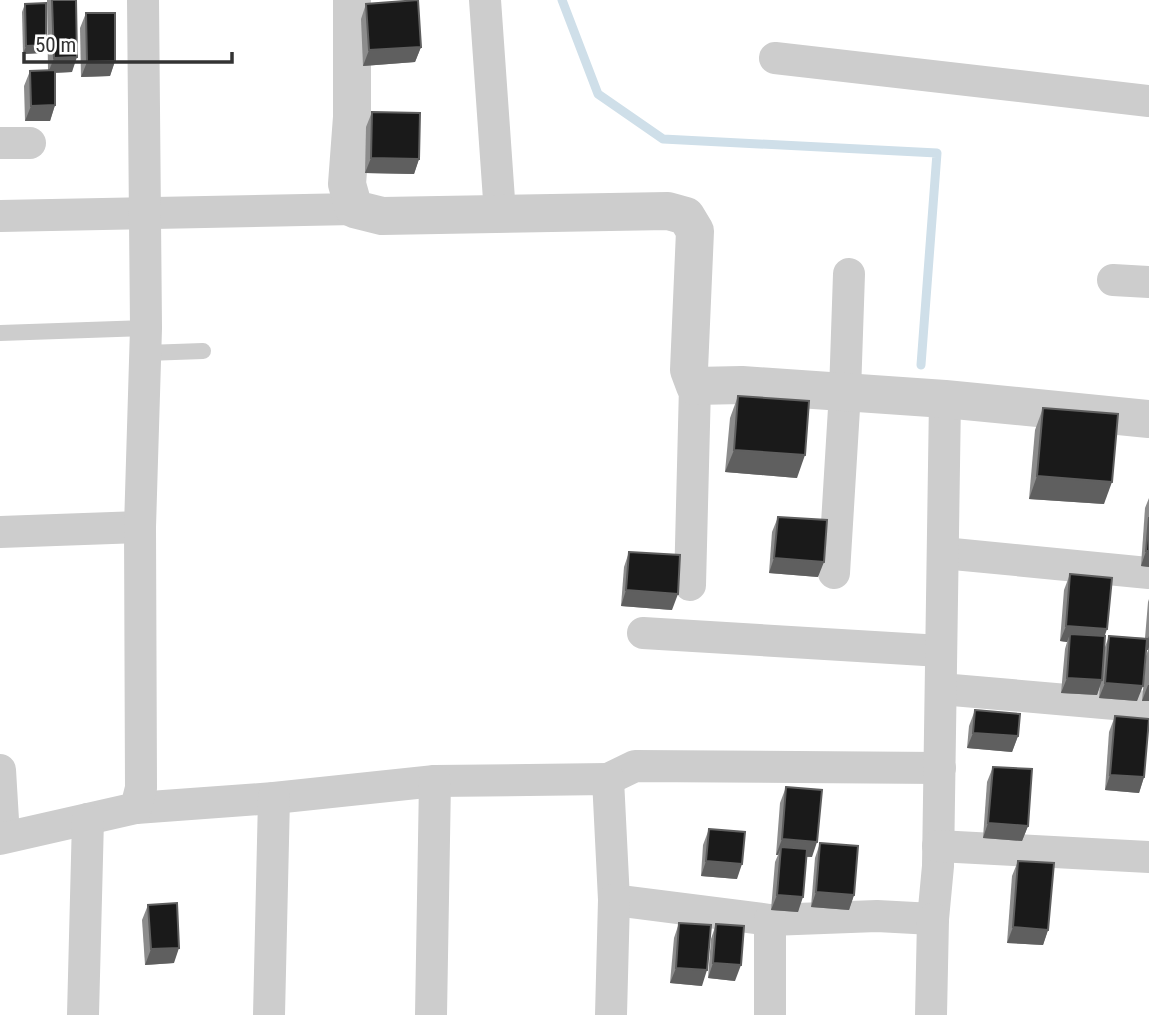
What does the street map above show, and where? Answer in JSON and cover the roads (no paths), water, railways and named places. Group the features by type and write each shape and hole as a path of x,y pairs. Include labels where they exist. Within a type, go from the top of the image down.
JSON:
{"street":[{"path":"136,808 141,788 140,527 146,341 143,0"},
{"path":"352,0 352,117 347,184 354,209"},
{"path":"485,0 500,214"},
{"path":"775,58 1149,101"},
{"path":"0,216 354,209 382,216 668,211 686,216 695,231 689,370 695,386 690,585"},
{"path":"834,573 849,274"},
{"path":"1113,280 1149,282"},
{"path":"695,386 742,385 945,399 1149,419"},
{"path":"931,1015 940,768 945,399"},
{"path":"0,532 140,527"},
{"path":"943,553 1149,573"},
{"path":"643,633 941,651"},
{"path":"941,689 1149,707"},
{"path":"0,770 2,838 136,808 274,798 435,781 608,779 635,766 940,768"},
{"path":"608,779 614,900 611,1015"},
{"path":"431,1015 435,781"},
{"path":"269,1015 274,798"},
{"path":"83,1015 88,819"},
{"path":"938,846 1149,857"},
{"path":"614,900 770,920 877,916 933,919"},
{"path":"770,920 770,1015"}],"lane":[{"path":"0,333 146,341 203,351"}],"waterway":[{"path":"562,0 598,94 663,139 937,153 921,365"}]}
